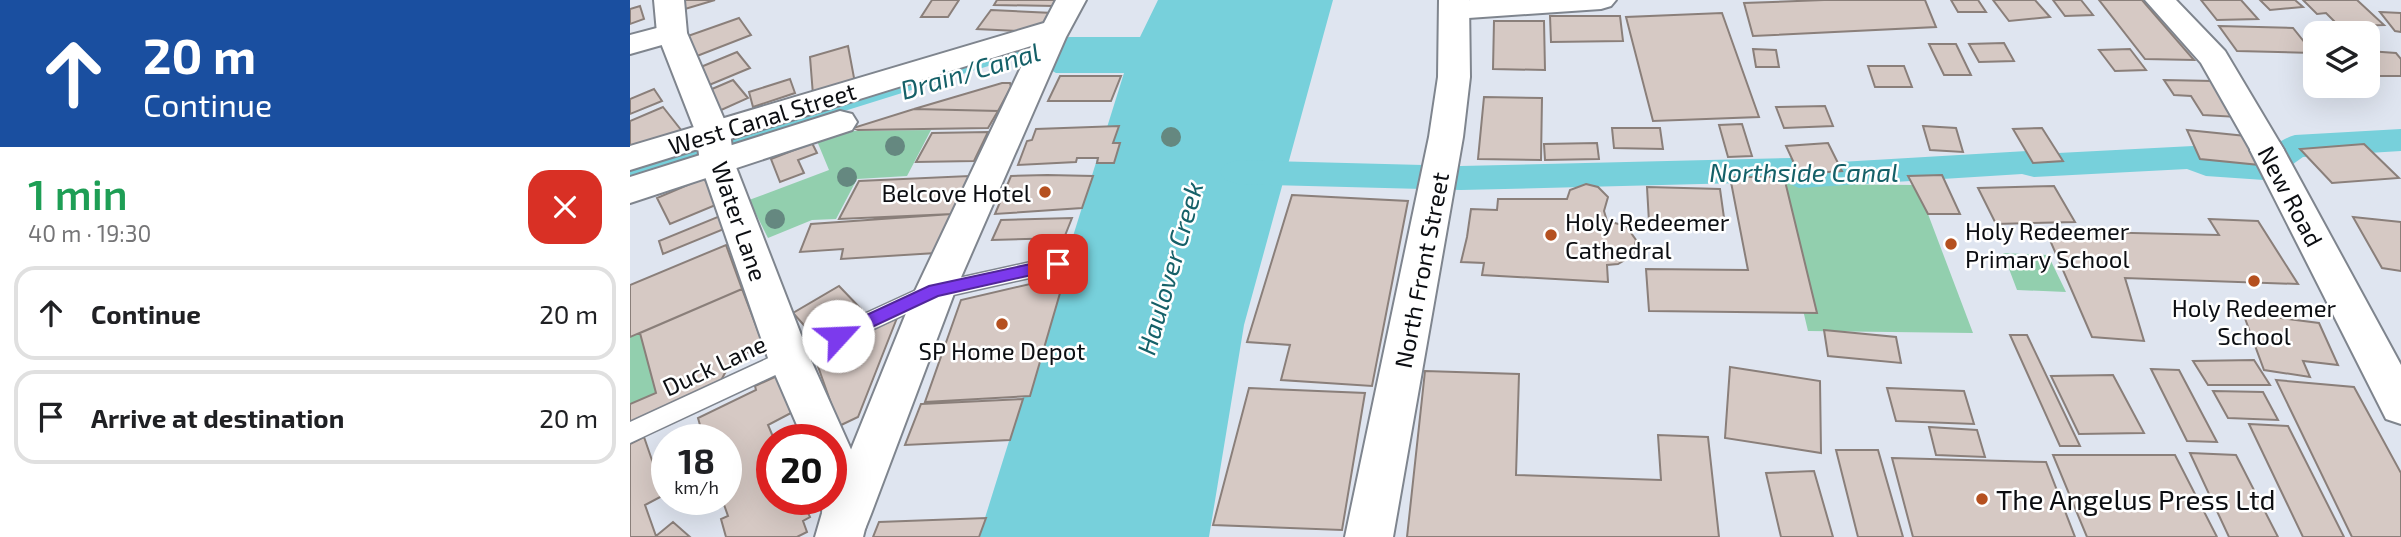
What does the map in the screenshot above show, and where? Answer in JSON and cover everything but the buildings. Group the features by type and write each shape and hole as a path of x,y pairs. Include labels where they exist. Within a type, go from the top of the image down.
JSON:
{"street":[{"name":"Water Lane","path":"669,0 672,33 789,358 818,424"},
{"path":"843,525 935,291 1048,44 1071,0"},
{"path":"1454,5 1601,0"},
{"name":"New Road","path":"2160,0 2214,58 2275,164 2401,406"},
{"name":"North Front Street","path":"1369,537 1440,178 1454,77 1454,5"},
{"path":"630,45 672,33"},
{"path":"630,190 715,147 1048,44"},
{"name":"West Canal Street","path":"630,158 715,147"}],"lane":[{"name":"Duck Lane","path":"630,433 935,291 1058,264"}],"green space":[{"path":"851,128 852,131 931,130 907,176 857,179 836,219 812,220 768,238 749,200 829,170 817,141"},
{"path":"1773,184 1917,185 1973,333 1808,331"},
{"path":"2003,253 2048,255 2066,292 2017,290"},
{"path":"640,333 656,393 630,404 630,337"}],"water":[{"path":"1158,0 1333,0 1244,325 1209,537 979,537 1124,73 1056,73 1024,55 630,178 630,168 1026,47 1069,37 1140,37"}],"waterway":[{"name":"Northside Canal","path":"1237,172 1461,178 1792,170 1799,176 2027,162 2034,166 2193,157 2206,165 2264,168 2295,146 2401,140"}],"place":[{"name":"Belcove Hotel","path":"1045,192"},
{"name":"Holy Redeemer Cathedral","path":"1551,235"},
{"name":"Holy Redeemer Primary School","path":"1951,244"},
{"name":"Holy Redeemer School","path":"2254,281"},
{"name":"SP Home Depot","path":"1002,324"},
{"name":"The Angelus Press Ltd","path":"1982,499"}],"route":[{"path":"838,336 935,291 1058,264"}],"water label":[{"name":"Drain/Canal","path":"970,70"},
{"name":"Haulover Creek","path":"1169,268"}]}
